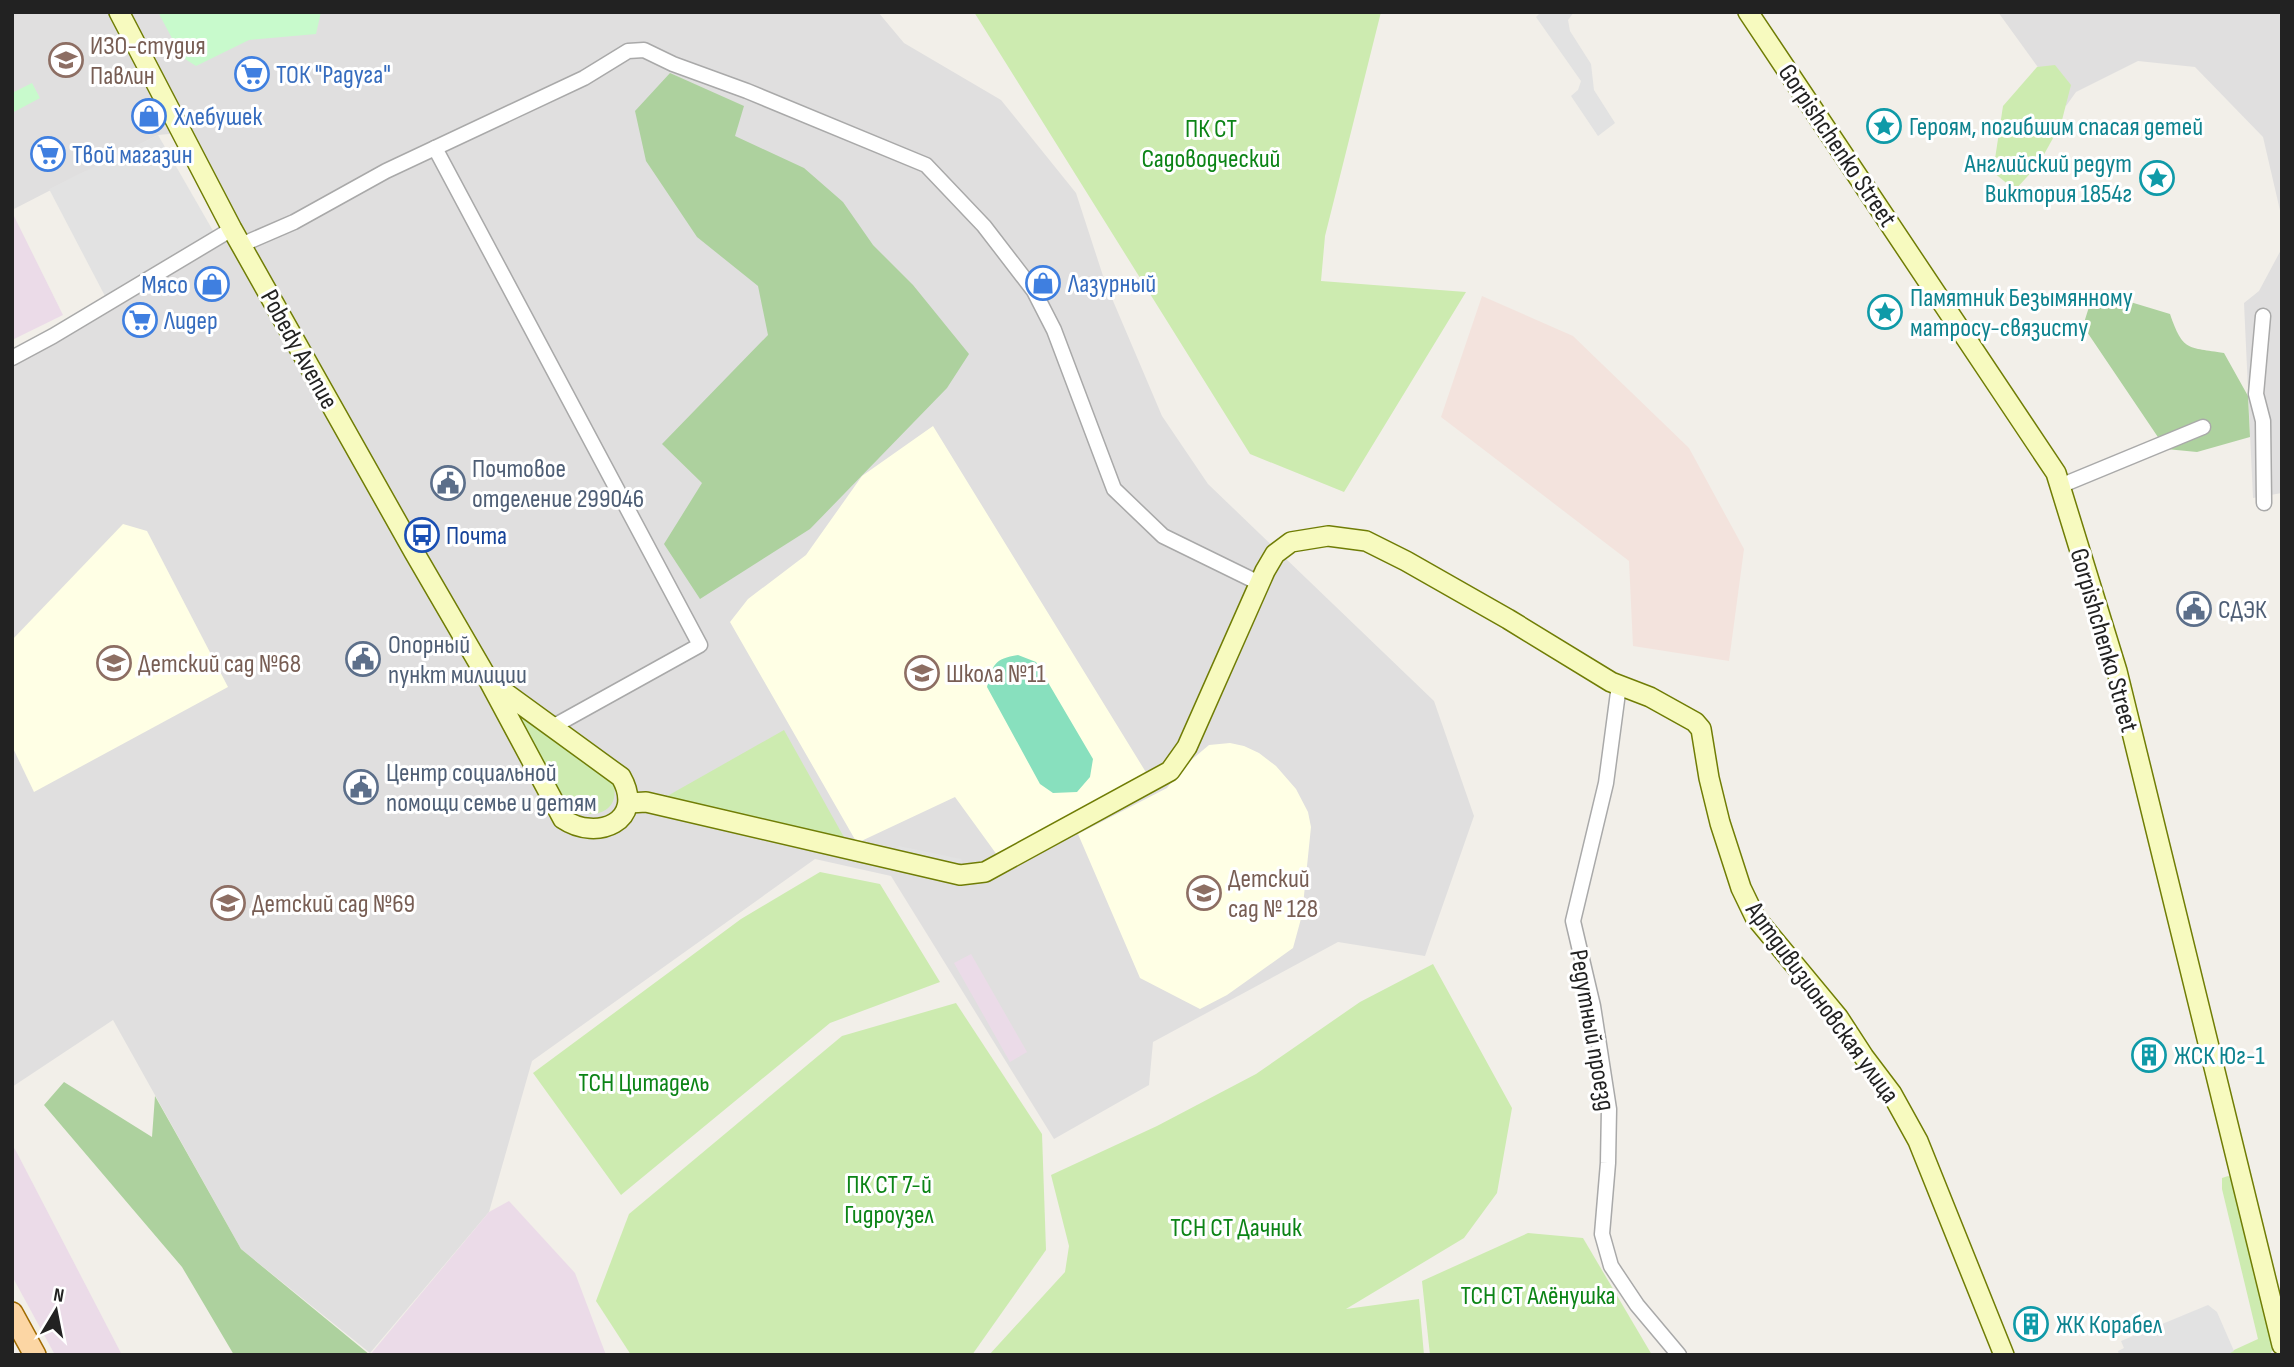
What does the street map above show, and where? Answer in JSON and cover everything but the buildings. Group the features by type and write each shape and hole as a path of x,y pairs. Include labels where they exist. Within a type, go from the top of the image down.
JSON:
{"main road":[{"path":"12,1313 35,1355"}],"street":[{"name":"Pobedy Avenue","path":"119,12 236,237 489,681 563,819 587,830 604,828 621,817 629,803 621,777 489,681"},
{"name":"Gorpishchenko Street","path":"1748,12 2056,473 2117,671 2282,1345"},
{"path":"12,358 236,237 294,222 386,172 583,78 628,51 644,50 673,64 747,90 926,164 984,226 1034,290 1054,330 1114,489 1163,536 1259,583"},
{"path":"435,148 700,645 554,726"},
{"path":"2263,316 2256,394 2263,421 2264,503"},
{"path":"2060,486 2203,427"},
{"name":"Артдивизионовская улица","path":"629,803 646,802 960,875 985,872 1170,771 1187,747 1259,583 1275,554 1291,542 1328,536 1366,541 1417,567 1619,685 1650,697 1695,722 1700,729 1717,812 1730,857 1755,917 1838,1017 1892,1094 1918,1141 2004,1355"},
{"name":"Редутный проезд","path":"1619,685 1606,783 1573,921 1593,1006 1609,1109 1602,1234 1611,1266 1637,1305 1679,1355"}],"shaded area":[{"path":"12,12 878,12 904,43 1001,100 1076,193 1105,282 1162,416 1208,484 1434,701 1474,816 1425,956 1338,942 1153,1042 1149,1085 1054,1139 891,876 815,859 532,1061 489,1212 370,1353 241,1249 113,1020 12,1087 12,358 232,229 180,133 158,135 12,210"},
{"path":"1541,12 1574,12 1568,20 1570,31 1591,64 1594,90 1615,123 1598,136 1571,96 1578,90 1581,81 1536,17"},
{"path":"1998,12 2282,12 2282,219 2263,137 2195,67 2138,61 2076,92 2066,106"},
{"path":"158,135 216,236 105,296 49,189"},
{"path":"12,212 63,315 12,340"},
{"path":"2282,248 2282,493 2253,498 2244,303 2259,291"},
{"path":"1482,296 1573,336 1689,448 1744,549 1729,661 1633,646 1629,561 1441,417"},
{"name":"Школа №11","path":"933,426 1147,774 1000,859 955,797 857,843 730,622 748,599 806,555 862,476"},
{"name":"Детский сад №68","path":"123,524 147,531 228,687 34,792 12,746 12,640"},
{"name":"Детский сад № 128","path":"1230,743 1259,753 1276,766 1296,789 1308,812 1311,827 1302,915 1293,948 1227,995 1200,1009 1140,978 1078,834 1167,788 1183,767 1209,745"},
{"path":"899,846 961,859 967,873 893,857"},
{"path":"971,954 1027,1052 1010,1062 954,963"},
{"path":"12,1145 122,1355 55,1355 12,1276"},
{"path":"509,1201 575,1273 606,1355 370,1355 489,1212"},
{"path":"2208,1305 2217,1312 2234,1351 2226,1355 2119,1355 2118,1351 2124,1348 2121,1341"}],"green space":[{"path":"158,12 321,12 316,34 249,40 196,66 182,57"},
{"name":"ПК СТ Садоводческий","path":"974,12 1381,12 1325,236 1321,281 1466,292 1344,492 1250,454"},
{"path":"2055,65 2071,85 2061,124 2038,165 2015,190 1993,172 2003,106 2037,67"},
{"path":"670,73 744,106 735,136 804,168 843,202 873,245 913,285 969,354 947,388 810,529 700,599 664,544 702,483 662,444 768,335 758,286 697,237 646,161 635,111"},
{"path":"32,83 40,98 12,113 12,93"},
{"path":"2094,291 2170,314 2179,335 2188,346 2224,353 2248,396 2250,437 2197,452 2166,449 2083,326"},
{"path":"1018,655 1036,662 1093,759 1090,777 1077,792 1053,793 1040,784 987,687 996,664 1004,658"},
{"path":"520,712 613,783 615,793 609,807 603,812 587,814 570,807 516,718"},
{"path":"784,730 845,839 662,799"},
{"name":"ТСН Цитадель","path":"820,872 880,884 940,982 830,1023 621,1195 533,1073 741,919"},
{"name":"ТСН СТ Дачник","path":"1433,964 1512,1108 1497,1193 1464,1238 1346,1309 1419,1299 1424,1355 989,1355 1065,1272 1069,1246 1051,1175 1157,1126 1256,1074 1360,1002"},
{"name":"ПК СТ 7-й Гидроузел","path":"956,1003 1042,1134 1046,1250 972,1355 631,1355 596,1301 629,1214 842,1036"},
{"path":"64,1082 152,1137 155,1096 241,1249 370,1355 234,1355 182,1267 44,1105"},
{"path":"2228,1176 2235,1179 2276,1342 2270,1355 2223,1355 2258,1339 2222,1189 2222,1178"},
{"name":"ТСН СТ Алёнушка","path":"1528,1233 1583,1238 1652,1355 1430,1355 1422,1281"}],"place":[{"name":"ИЗО-студия Павлин","path":"66,60"},
{"name":"ТОК \"Радуга\"","path":"252,74"},
{"name":"Хлебушек","path":"149,116"},
{"name":"Героям, погибшим спасая детей","path":"1884,126"},
{"name":"Твой магазин","path":"48,154"},
{"name":"Английский редут Виктория 1854г","path":"2157,178"},
{"name":"Лазурный","path":"1043,283"},
{"name":"Мясо","path":"212,284"},
{"name":"Памятник Безымянному матросу-связисту","path":"1885,312"},
{"name":"Лидер","path":"140,320"},
{"name":"Почтовое отделение 299046","path":"448,483"},
{"name":"Почта","path":"422,535"},
{"name":"СДЭК","path":"2194,609"},
{"name":"Опорный пункт милиции","path":"363,659"},
{"name":"Детский сад №68","path":"114,663"},
{"name":"Школа №11","path":"922,673"},
{"name":"Центр социальной помощи семье и детям","path":"361,787"},
{"name":"Детский сад № 128","path":"1204,893"},
{"name":"Детский сад №69","path":"228,903"},
{"name":"ЖСК Юг-1","path":"2149,1055"},
{"name":"ЖК Корабел","path":"2031,1324"}]}
